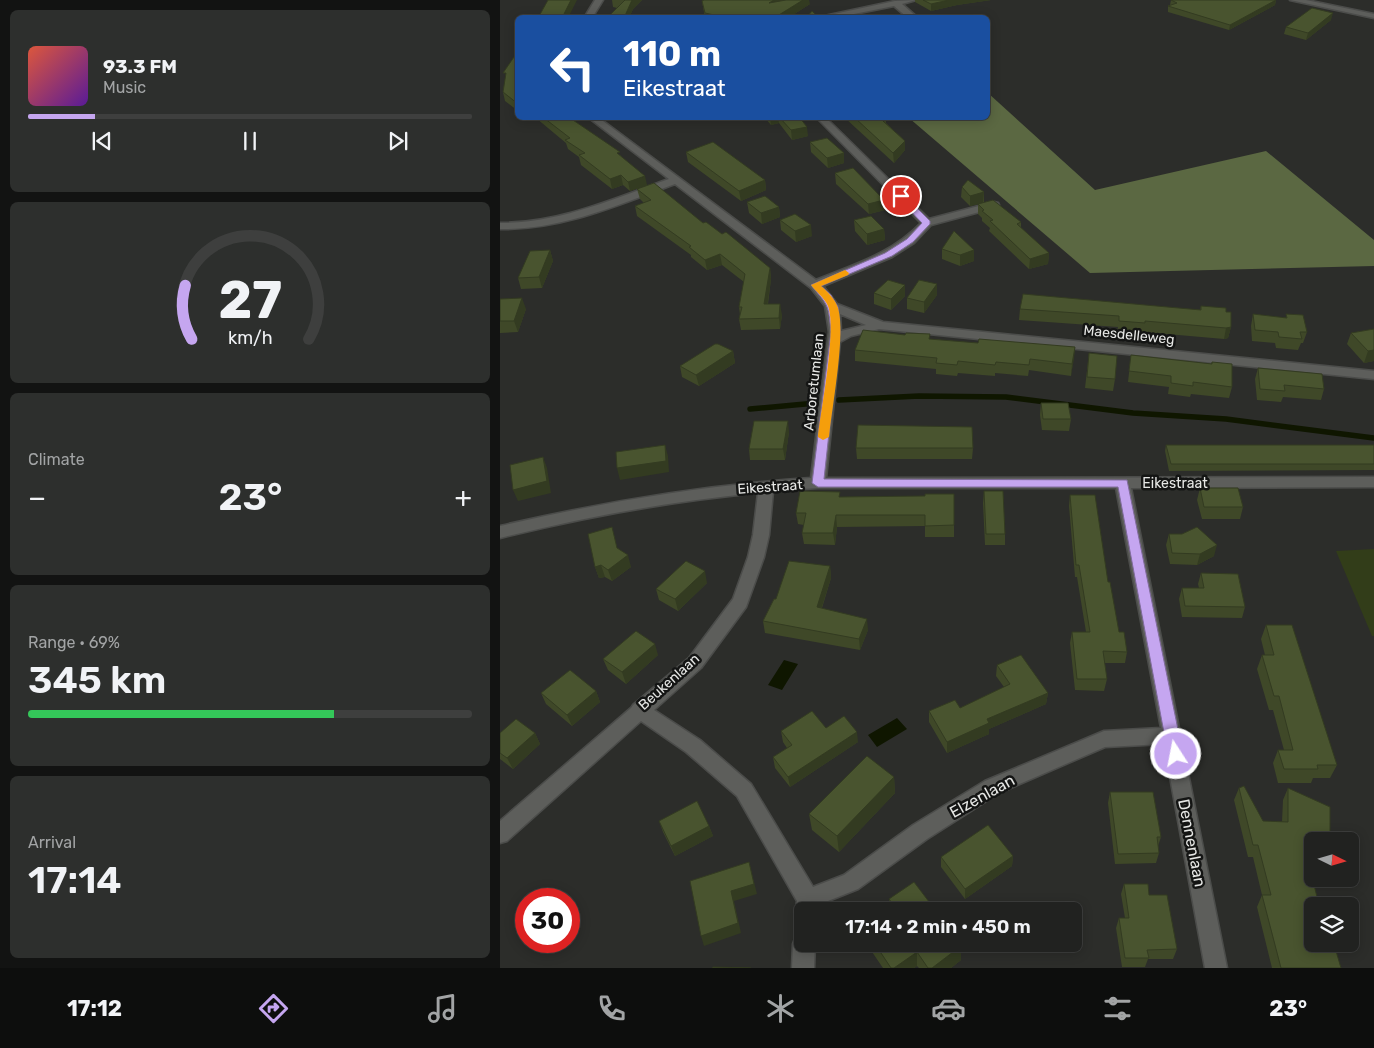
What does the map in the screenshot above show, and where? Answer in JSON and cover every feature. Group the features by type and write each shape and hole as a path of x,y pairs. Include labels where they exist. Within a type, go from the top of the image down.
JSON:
{"street":[{"path":"590,15 598,0"},
{"path":"834,15 912,0"},
{"path":"1294,0 1374,16"},
{"path":"895,3 910,15"},
{"path":"597,120 815,285 828,297 833,307"},
{"path":"823,120 927,222"},
{"path":"500,226 532,226 561,220 677,180"},
{"path":"815,285 888,255 910,241 927,222 994,205"},
{"name":"Maesdelleweg","path":"833,307 881,326"},
{"name":"Arboretumlaan","path":"818,483 835,340 833,307"},
{"name":"Maesdelleweg","path":"835,340 847,332 881,326 1374,375"},
{"name":"Eikestraat","path":"500,532 594,510 652,500 766,486 818,483 1374,482"},
{"name":"Dennenlaan","path":"1123,483 1216,968"},
{"name":"Beukenlaan","path":"500,834 695,662 740,602 756,557 761,535 766,486"},
{"path":"639,710 693,746 744,790 805,902"},
{"name":"Elzenlaan","path":"813,902 851,882 920,832 992,787 1104,739 1172,734"},
{"path":"803,968 804,952"}],"green space":[{"path":"990,95 1095,190 1266,151 1374,240 1374,266 1090,273 911,120 990,120"},
{"path":"1374,549 1374,636 1372,636 1336,551"}],"shaded area":[{"path":"784,660 798,664 782,690 768,685"},
{"path":"897,718 907,729 877,747 868,735"}],"building":[{"path":"548,0 571,0 564,15 540,15"},
{"path":"625,0 632,0 625,15 610,15"},
{"path":"774,0 769,3 803,0 779,15 714,15 705,13 702,1"},
{"path":"923,0 949,0 931,4"},
{"path":"1171,0 1276,0 1230,25 1168,6 1177,3"},
{"path":"1312,8 1333,13 1308,33 1286,27"},
{"path":"515,55 515,102 503,92 506,73 503,73"},
{"path":"547,120 573,120 620,152 617,153 645,176 628,182 621,175 610,179 579,155 585,153 565,140 570,138"},
{"path":"782,120 802,120 807,127 791,130"},
{"path":"857,120 886,120 883,121 905,141 893,153"},
{"path":"827,138 844,153 827,158 810,142"},
{"path":"713,142 765,180 739,191 686,152"},
{"path":"853,168 884,200 868,204 835,173"},
{"path":"968,180 984,192 970,196 962,187"},
{"path":"654,183 703,223 706,222 722,234 726,232 770,268 764,304 780,304 779,318 739,319 742,307 739,307 745,274 720,254 705,260 689,247 691,246 635,206 651,200 637,189"},
{"path":"765,196 779,207 761,213 747,202"},
{"path":"993,200 1021,222 1017,224 1049,253 1030,259 990,221 993,220 982,211 984,210 978,204"},
{"path":"795,214 811,225 795,231 780,220"},
{"path":"871,216 884,229 867,234 854,220"},
{"path":"954,231 974,250 960,255 942,249"},
{"path":"550,250 539,277 518,278 530,251"},
{"path":"888,280 905,285 891,299 874,293"},
{"path":"919,280 937,284 924,302 907,298"},
{"path":"1023,294 1201,310 1201,306 1226,308 1226,312 1231,312 1231,327 1119,321 1119,316 1020,309"},
{"path":"522,298 514,321 500,321 500,299"},
{"path":"1253,314 1287,318 1286,314 1303,315 1307,332 1300,332 1302,339 1279,337 1278,332 1255,330"},
{"path":"1374,329 1374,350 1368,351 1351,333"},
{"path":"863,330 905,335 906,333 930,334 929,339 978,343 979,339 1075,347 1072,364 1030,359 1029,365 996,362 995,365 958,361 957,365 936,363 937,358 855,350"},
{"path":"715,344 733,351 696,375 680,366"},
{"path":"1089,353 1117,356 1115,379 1087,377"},
{"path":"1131,355 1212,364 1212,362 1232,364 1232,387 1193,382 1193,386 1171,383 1171,376 1129,371"},
{"path":"1258,368 1322,374 1324,389 1284,385 1285,391 1260,389"},
{"path":"1041,403 1068,403 1071,419 1043,419"},
{"path":"754,421 788,421 783,449 749,449"},
{"path":"858,425 972,427 973,448 856,448"},
{"path":"665,445 666,461 617,468 616,452"},
{"path":"1166,445 1374,445 1374,464 1171,464"},
{"path":"543,457 547,481 513,490 510,465"},
{"path":"1200,488 1238,488 1243,507 1204,507"},
{"path":"800,491 840,492 839,497 954,494 954,525 925,526 925,515 836,515 833,533 802,533 806,513 796,513"},
{"path":"984,491 1003,491 1005,534 986,534"},
{"path":"1070,495 1095,495 1108,582 1110,582 1119,632 1124,632 1127,652 1103,651 1107,679 1077,679 1072,632 1090,632 1079,565 1076,565"},
{"path":"612,527 617,548 628,555 608,570 601,565 595,567 588,534"},
{"path":"1197,527 1217,545 1200,554 1172,553 1169,534 1182,534"},
{"path":"686,561 705,571 675,599 656,589"},
{"path":"789,561 830,566 817,607 867,619 859,639 763,621 774,599 776,599"},
{"path":"1201,573 1238,574 1245,607 1185,606 1182,588 1204,588"},
{"path":"1266,625 1292,625 1337,765 1317,765 1318,769 1284,769 1278,750 1293,750 1279,696 1274,696 1262,655 1274,655"},
{"path":"636,631 655,644 622,672 603,659"},
{"path":"1021,655 1048,693 987,719 989,723 947,742 929,711 955,700 960,708 1010,684 997,665"},
{"path":"570,670 596,691 567,715 541,693"},
{"path":"812,711 826,728 844,716 857,732 788,777 773,757 792,745 781,731"},
{"path":"516,719 535,733 507,758 500,753 500,733"},
{"path":"867,756 894,777 837,836 809,814"},
{"path":"1244,786 1263,821 1288,822 1288,788 1330,807 1330,832 1304,832 1304,888 1315,888 1317,897 1304,897 1304,952 1336,952 1341,968 1281,968 1262,895 1271,895 1258,845 1253,845 1239,788"},
{"path":"1110,792 1153,792 1161,837 1157,837 1159,853 1118,854"},
{"path":"697,801 709,826 671,846 659,821"},
{"path":"988,825 1013,856 965,889 941,857"},
{"path":"749,862 754,884 731,891 738,923 701,936 690,881"},
{"path":"914,882 929,902 891,902 889,899"},
{"path":"1124,884 1148,884 1149,895 1167,895 1177,949 1147,950 1149,958 1125,958 1119,918 1129,918"},
{"path":"880,952 917,952 894,968 891,968"},
{"path":"917,952 953,952 932,968 928,968"},
{"path":"713,967 751,968 712,968"}],"waterway":[{"path":"839,400 919,396 1006,397 1133,413 1226,419 1374,438"},
{"path":"750,409 816,403"}],"slow traffic":[{"path":"823,437 835,340 835,320 833,307 828,297 815,285 845,273"}],"route":[{"path":"901,196 927,222 910,241 888,255 815,285 828,297 833,307 835,320 835,340 818,483 1123,483 1176,754"}]}
